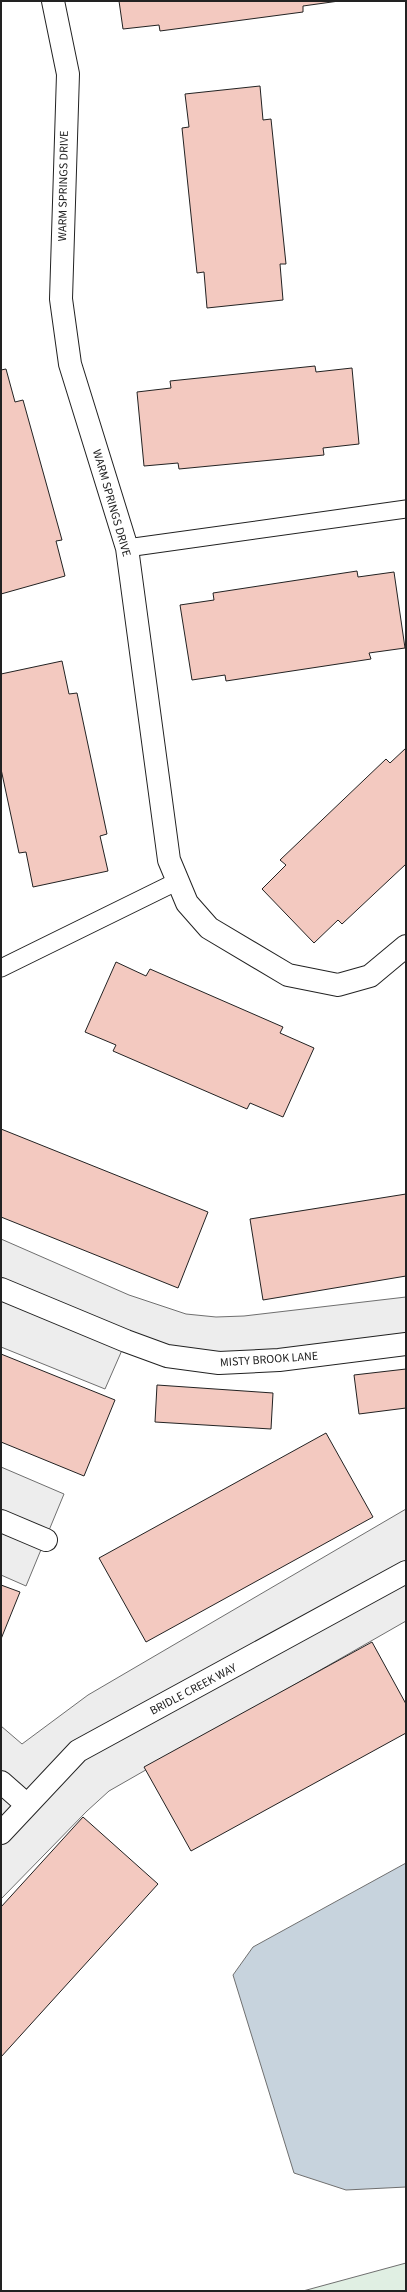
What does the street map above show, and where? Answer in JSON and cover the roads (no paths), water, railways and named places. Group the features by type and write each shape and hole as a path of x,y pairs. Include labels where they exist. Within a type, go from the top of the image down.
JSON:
{"street":[{"name":"WARM SPRINGS DRIVE","path":"53,1 68,74 61,299 64,327 70,364 127,548 169,860 187,903 209,928 288,975 338,985 370,976 406,946"},
{"name":"MISTY BROOK LANE","path":"1,1289 126,1341 167,1356 219,1363 279,1360 406,1344"},
{"path":"1,1520 46,1540"},
{"name":"BRIDLE CREEK WAY","path":"1,1834 26,1804 78,1751 406,1572"},
{"path":"1,1782 26,1804"}],"lane":[{"path":"127,548 406,510"},
{"path":"1,968 178,881"}]}
